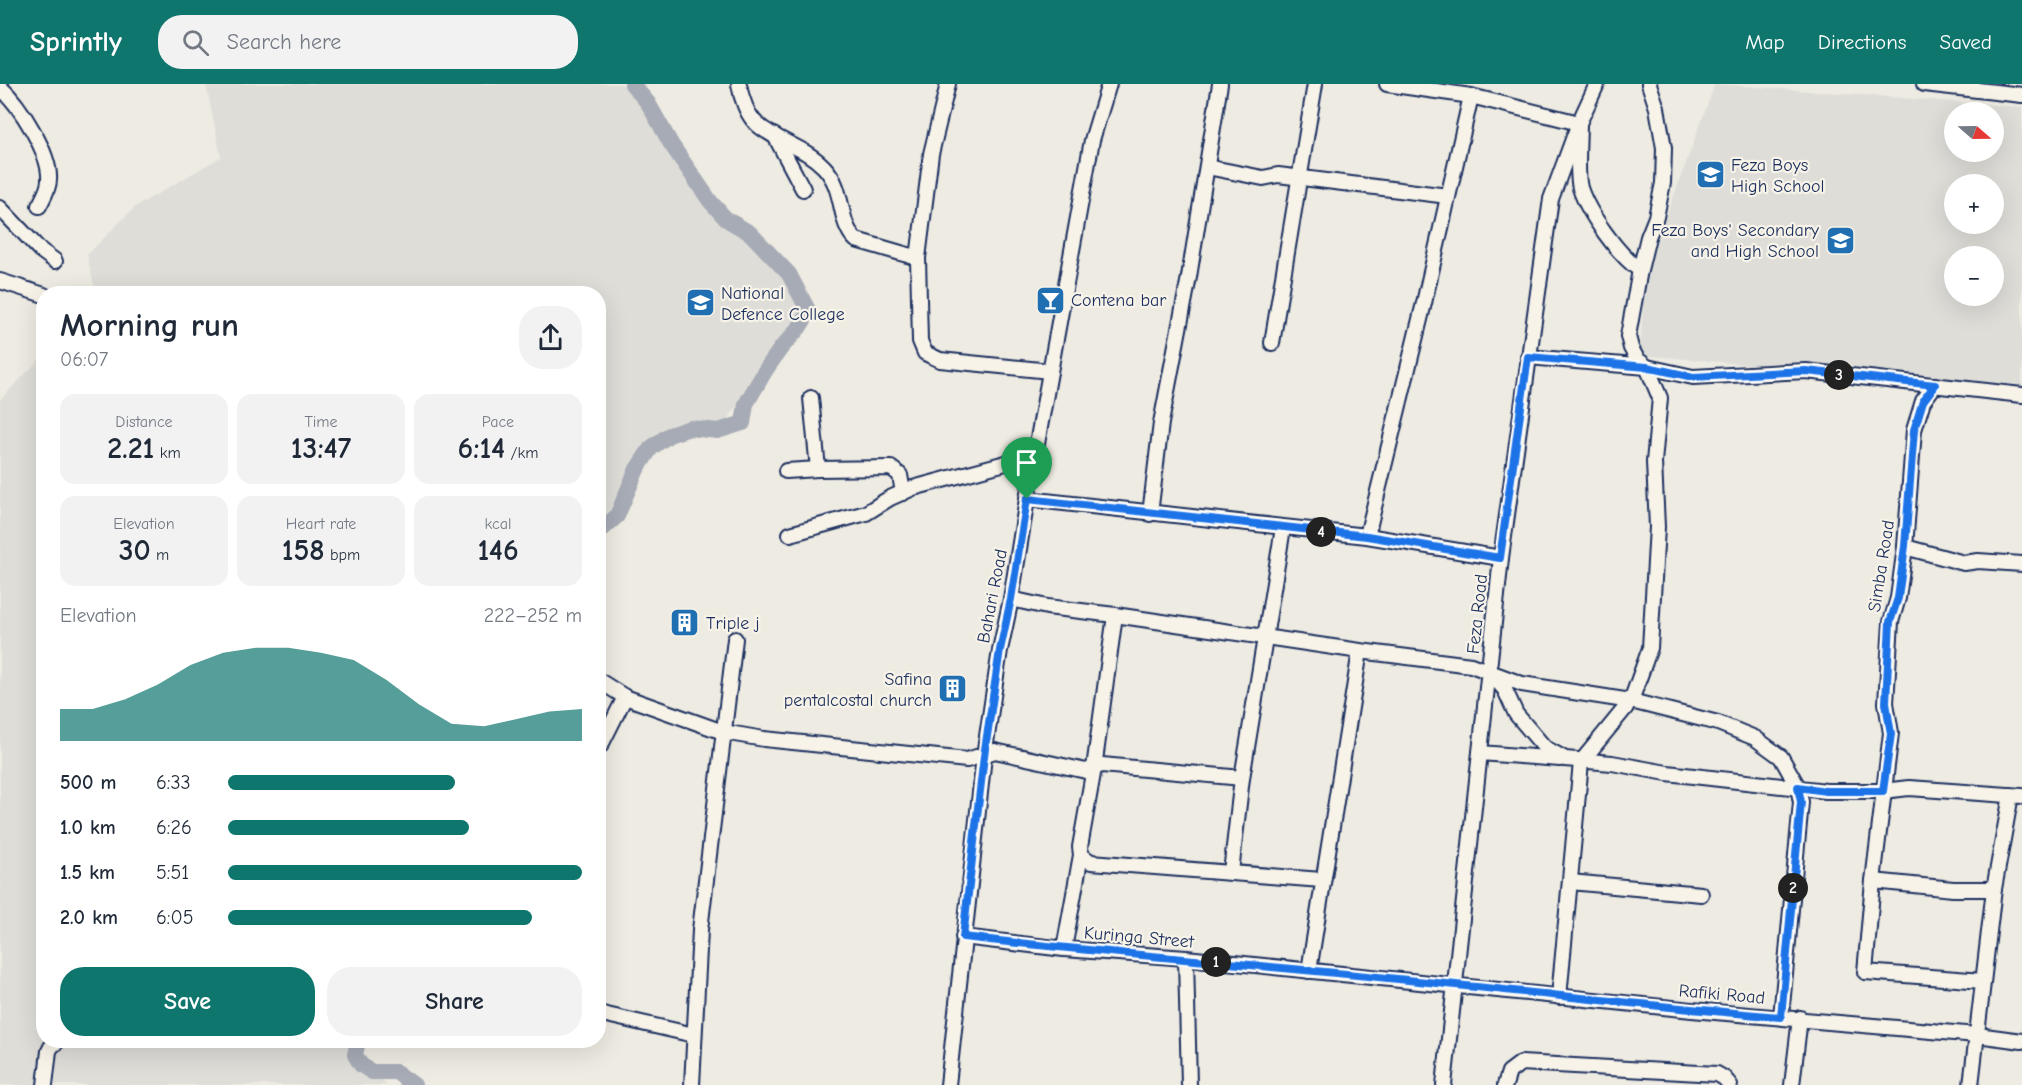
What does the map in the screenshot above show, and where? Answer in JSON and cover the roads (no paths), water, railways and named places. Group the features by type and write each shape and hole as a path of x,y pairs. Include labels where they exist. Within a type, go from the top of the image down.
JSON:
{"street":[{"path":"739,84 743,100 756,124 806,152 835,180 847,228 856,240 918,258"},
{"path":"948,84 931,154 918,258 920,341 925,353 940,360 1050,370"},
{"name":"Bahari Road","path":"948,1085 984,756 1000,650 1092,141 1109,84"},
{"path":"1150,514 1161,423 1220,84"},
{"path":"1272,344 1315,84"},
{"path":"1387,84 1472,96 1579,123 1580,187 1597,220 1627,261 1640,270"},
{"name":"Feza Road","path":"1444,1085 1500,558 1551,200 1579,123 1597,84"},
{"path":"1559,997 1581,762 1631,701 1650,648 1657,526 1654,462 1660,398 1647,367 1634,354 1628,336 1640,270 1648,237 1656,217 1663,183 1664,148 1657,108 1649,84"},
{"path":"1924,84 2022,96"},
{"path":"0,87 24,115 48,166 49,182 39,206"},
{"path":"1367,536 1425,303 1472,96"},
{"path":"776,136 803,189"},
{"path":"1207,167 1263,178 1278,175 1300,177 1448,196"},
{"path":"0,208 40,250 55,261"},
{"path":"0,281 36,292"},
{"path":"1528,357 1647,367 1693,377 1806,371 2022,395"},
{"name":"Simba Road","path":"1935,385 1923,401 1914,430 1905,546 1898,598 1890,622 1886,703 1891,734 1873,881 1865,972 1983,981"},
{"path":"811,398 818,469"},
{"path":"790,534 866,513 890,498 913,488 1035,455"},
{"path":"786,471 891,468 900,475 903,493"},
{"path":"1027,499 1367,536 1500,558"},
{"path":"1231,872 1242,778 1267,637 1283,528"},
{"path":"1905,546 1964,563 1978,561 2022,564"},
{"path":"1011,599 1047,607 1471,665 1521,684 1631,701 1718,723 1755,738 1781,758 1798,787 1801,802 1781,1017"},
{"path":"1064,949 1081,855 1080,847 1094,768 1115,615"},
{"path":"692,1085 700,930 735,639"},
{"path":"1309,972 1360,651"},
{"path":"1489,672 1505,690 1516,714 1545,748 1565,759"},
{"path":"606,685 625,697 723,732 764,739 967,760 994,751 1086,771 1102,765 1242,778"},
{"path":"606,734 625,697"},
{"path":"1480,753 1612,763 1667,773 1826,791 1883,791 1909,788 2016,795 1994,889 1971,1085"},
{"path":"1081,855 1091,862 1322,880"},
{"path":"1873,881 1953,889 1994,889"},
{"path":"1570,882 1701,894"},
{"name":"Kuringa Street","path":"963,937 1064,949 1185,958 1456,985"},
{"path":"1185,958 1189,1085"},
{"name":"Rafiki Road","path":"1456,985 1559,997 1800,1018 2022,1041"},
{"path":"606,1015 694,1035"},
{"path":"1792,1085 1800,1018"},
{"path":"45,1085 49,1051 52,1048"},
{"path":"1505,1085 1509,1072 1521,1063 1717,1074 1730,1085"}],"waterway":[{"path":"606,526 617,516 637,469 651,448 669,435 690,428 718,431 743,423 746,404 765,371 809,312 789,274 750,233 726,219 710,201 671,144 648,103 632,84"},
{"path":"356,1048 355,1055 361,1065 372,1072 396,1072 414,1085"}],"place":[{"name":"Feza Boys High School","path":"1710,175"},
{"name":"Feza Boys' Secondary and High School","path":"1840,240"},
{"name":"Contena bar","path":"1050,300"},
{"name":"National Defence College","path":"700,303"},
{"name":"Triple j","path":"685,623"},
{"name":"Safina pentalcostal church","path":"953,689"}]}
